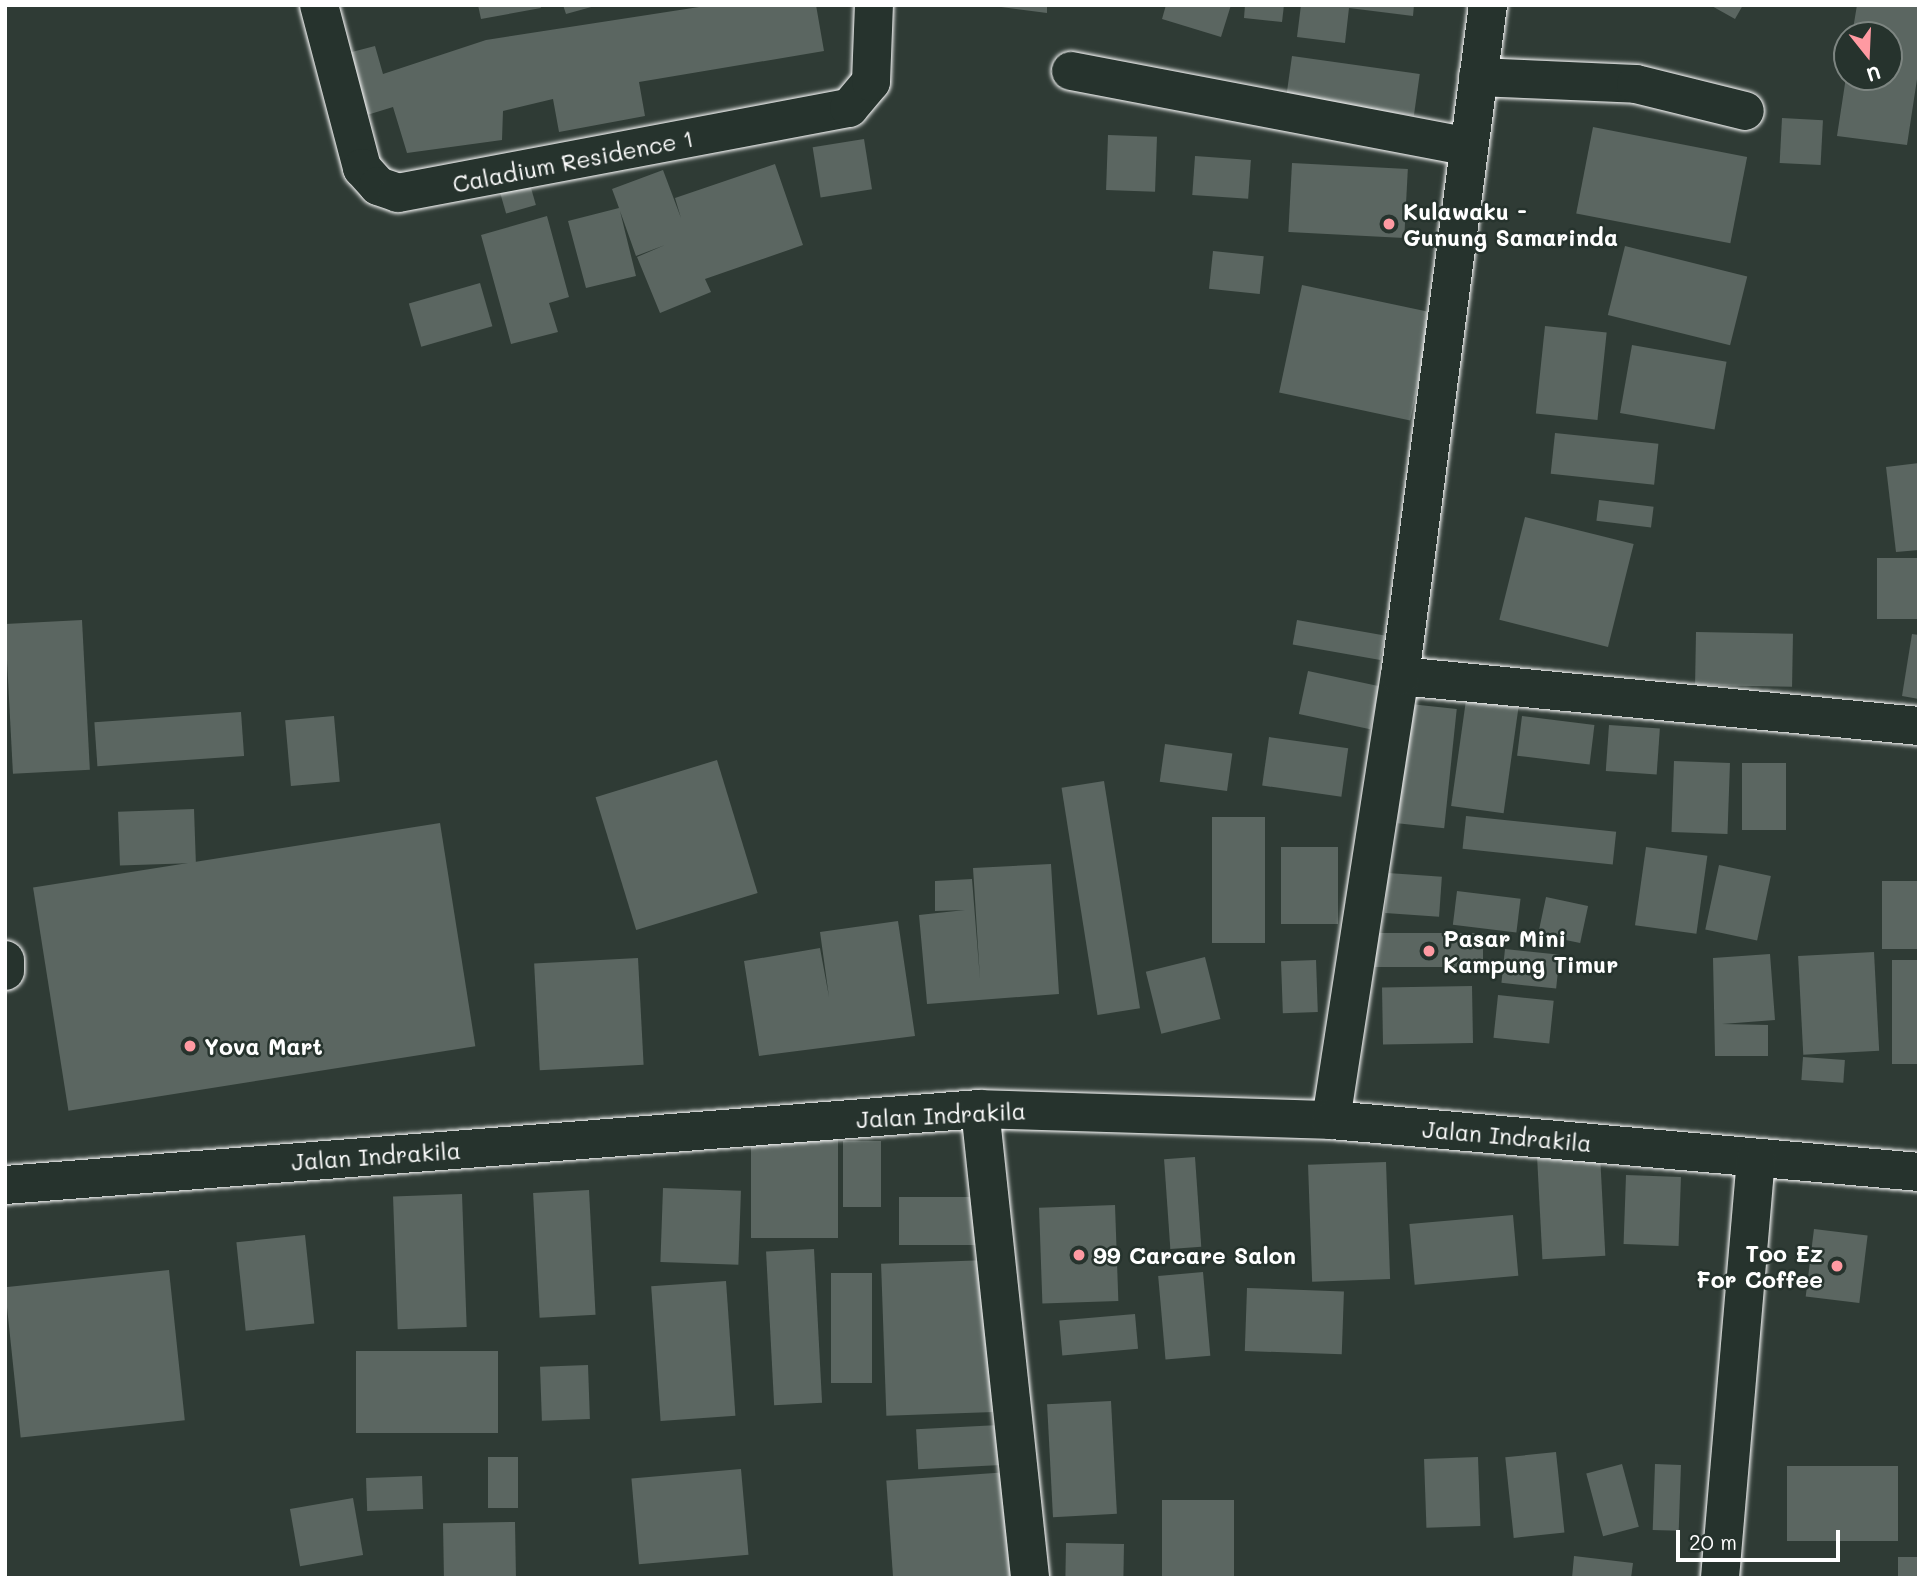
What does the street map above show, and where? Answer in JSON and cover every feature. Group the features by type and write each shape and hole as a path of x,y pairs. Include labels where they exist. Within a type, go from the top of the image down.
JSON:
{"street":[{"name":"Caladium Residence 1","path":"319,5 362,168 378,186 398,193 849,108 871,82 874,5"},
{"path":"1331,1120 1400,676 1488,5"},
{"path":"1071,71 1469,147"},
{"path":"1478,77 1636,84 1745,110"},
{"path":"1400,676 1919,726"},
{"path":"5,960 5,971"},
{"path":"980,1109 1030,1578"},
{"name":"Jalan Indrakila","path":"5,1185 980,1109 1331,1120 1919,1172"},
{"path":"1720,1578 1756,1159"}],"building":[{"path":"478,5 540,5 541,8 481,19"},
{"path":"563,5 595,5 595,6 566,14"},
{"path":"712,5 816,5 824,51 639,82 645,116 559,132 553,99 503,111 502,140 407,153 393,107 367,115 348,53 375,46 383,74 486,40"},
{"path":"986,5 1047,5 1047,13"},
{"path":"1166,5 1231,5 1221,37 1162,19"},
{"path":"1245,5 1284,5 1282,22 1244,18"},
{"path":"1301,5 1414,5 1413,16 1349,8 1345,43 1297,37"},
{"path":"1710,5 1743,5 1735,19"},
{"path":"1857,5 1919,5 1919,66 1907,145 1837,136 1844,91 1903,91 1903,21 1854,21"},
{"path":"1292,56 1420,74 1414,116 1286,98"},
{"path":"1782,118 1823,120 1821,165 1780,163"},
{"path":"1593,127 1747,157 1730,243 1576,213"},
{"path":"1108,135 1157,137 1155,192 1106,190"},
{"path":"864,139 872,189 821,198 813,147"},
{"path":"1195,156 1251,160 1248,199 1192,195"},
{"path":"1292,163 1408,169 1404,238 1288,232"},
{"path":"775,164 803,245 705,279 711,292 660,313 637,257 665,245 636,256 620,211 636,276 586,288 568,221 619,208 612,189 663,170 681,218 675,198"},
{"path":"529,181 536,205 506,214 499,190"},
{"path":"547,216 569,297 549,303 558,332 511,344 481,235"},
{"path":"1625,246 1747,276 1730,345 1608,315"},
{"path":"1213,251 1264,256 1260,294 1209,289"},
{"path":"480,283 492,326 421,347 409,303"},
{"path":"1302,285 1433,313 1410,420 1279,393"},
{"path":"1545,326 1607,332 1597,420 1536,414"},
{"path":"1632,345 1727,362 1715,430 1620,413"},
{"path":"1555,433 1658,444 1654,485 1551,474"},
{"path":"1919,463 1919,550 1896,552 1886,467"},
{"path":"1599,500 1654,507 1651,528 1596,521"},
{"path":"1525,517 1634,544 1608,647 1499,620"},
{"path":"1877,558 1919,558 1919,619 1877,619"},
{"path":"82,620 90,770 13,774 5,624"},
{"path":"1297,620 1385,635 1380,660 1293,645"},
{"path":"1696,632 1793,634 1792,687 1695,685"},
{"path":"1912,634 1919,635 1919,699 1902,696"},
{"path":"1308,671 1379,686 1370,729 1299,714"},
{"path":"1466,700 1518,707 1504,813 1451,806"},
{"path":"1410,704 1457,709 1444,828 1397,823"},
{"path":"241,712 244,756 97,766 94,722"},
{"path":"334,716 340,782 291,786 285,720"},
{"path":"1522,716 1594,725 1590,765 1517,756"},
{"path":"1609,725 1660,729 1657,774 1606,771"},
{"path":"1269,737 1348,748 1341,797 1262,786"},
{"path":"1165,744 1232,753 1227,791 1160,782"},
{"path":"717,760 758,893 636,930 596,797"},
{"path":"1674,761 1730,763 1727,834 1672,832"},
{"path":"1742,763 1786,763 1786,830 1742,830"},
{"path":"1104,781 1140,1008 1098,1015 1062,788"},
{"path":"194,809 196,863 120,866 118,812"},
{"path":"1466,816 1616,832 1613,865 1463,849"},
{"path":"1212,817 1265,817 1265,943 1212,943"},
{"path":"440,823 475,1046 68,1111 33,887"},
{"path":"1281,847 1338,847 1338,924 1281,924"},
{"path":"1646,847 1707,856 1696,934 1635,925"},
{"path":"1051,864 1059,994 927,1004 919,915 965,910 935,911 935,881 972,879 980,979 973,868"},
{"path":"1719,865 1771,876 1757,941 1705,930"},
{"path":"1388,873 1442,877 1439,917 1385,913"},
{"path":"1882,881 1919,881 1919,949 1882,949"},
{"path":"1457,891 1521,899 1516,933 1453,925"},
{"path":"1546,897 1588,906 1580,943 1538,934"},
{"path":"898,921 915,1036 759,1056 744,961 820,948 829,997 820,932"},
{"name":"Pasar Mini Kampung Timur","path":"1375,933 1483,933 1483,967 1375,967"},
{"path":"1505,949 1560,955 1556,989 1501,983"},
{"path":"1874,952 1879,1051 1803,1055 1798,956"},
{"path":"1770,954 1775,1020 1722,1024 1768,1025 1768,1056 1715,1056 1713,958"},
{"path":"1205,957 1220,1019 1161,1034 1146,972"},
{"path":"638,958 644,1065 540,1070 534,963"},
{"path":"1316,960 1318,1012 1283,1013 1281,961"},
{"path":"1892,960 1919,960 1919,1064 1892,1064"},
{"path":"1472,986 1473,1043 1383,1045 1382,988"},
{"path":"1498,995 1554,1001 1549,1044 1494,1038"},
{"path":"1803,1057 1845,1060 1843,1083 1801,1080"},
{"path":"751,1139 838,1139 838,1238 751,1238"},
{"path":"843,1141 881,1141 881,1207 843,1207"},
{"path":"1600,1154 1605,1256 1542,1259 1537,1157"},
{"path":"1195,1157 1201,1247 1170,1249 1164,1159"},
{"path":"1386,1162 1390,1279 1312,1282 1308,1165"},
{"path":"1626,1175 1681,1177 1679,1246 1624,1244"},
{"path":"663,1188 741,1191 738,1265 660,1262"},
{"path":"589,1190 596,1315 540,1318 533,1193"},
{"path":"462,1194 467,1327 398,1329 393,1196"},
{"path":"899,1197 978,1197 978,1245 899,1245"},
{"name":"99 Carcare Salon","path":"1115,1205 1118,1301 1042,1304 1039,1208"},
{"path":"1513,1215 1518,1276 1415,1285 1409,1224"},
{"name":"Too Ez For Coffee","path":"1814,1229 1868,1236 1859,1303 1806,1296"},
{"path":"305,1235 314,1324 246,1331 236,1242"},
{"path":"814,1249 822,1403 774,1405 766,1252"},
{"path":"989,1260 994,1412 886,1416 881,1264"},
{"path":"169,1270 185,1420 21,1437 5,1287"},
{"path":"1203,1272 1210,1356 1165,1360 1158,1276"},
{"path":"831,1273 872,1273 872,1383 831,1383"},
{"path":"726,1281 735,1416 661,1421 651,1286"},
{"path":"1247,1288 1344,1291 1342,1354 1245,1351"},
{"path":"1135,1314 1138,1349 1062,1355 1059,1321"},
{"path":"356,1351 498,1351 498,1433 356,1433"},
{"path":"588,1365 590,1419 542,1421 540,1367"},
{"path":"1111,1401 1117,1514 1053,1517 1047,1404"},
{"path":"999,1425 1001,1465 918,1469 916,1429"},
{"path":"1556,1452 1564,1533 1514,1538 1505,1457"},
{"path":"488,1457 518,1457 518,1508 488,1508"},
{"path":"1478,1457 1480,1526 1426,1528 1424,1459"},
{"path":"1622,1464 1639,1527 1603,1536 1586,1474"},
{"path":"1655,1464 1681,1465 1679,1531 1653,1530"},
{"path":"1787,1466 1898,1466 1898,1541 1787,1541"},
{"path":"741,1469 748,1555 639,1564 631,1479"},
{"path":"1009,1472 1016,1578 893,1578 886,1481"},
{"path":"422,1476 423,1509 367,1511 366,1478"},
{"path":"353,1498 363,1555 300,1566 290,1509"},
{"path":"1162,1500 1234,1500 1234,1578 1162,1578"},
{"path":"515,1522 516,1578 444,1578 443,1523"},
{"path":"1066,1543 1124,1544 1123,1578 1065,1578"},
{"path":"1574,1556 1633,1563 1631,1578 1572,1578"},
{"path":"1898,1557 1919,1557 1919,1578 1898,1578"}],"place":[{"name":"Kulawaku - Gunung Samarinda","path":"1389,224"},
{"name":"Pasar Mini Kampung Timur","path":"1429,951"},
{"name":"Yova Mart","path":"190,1046"},
{"name":"99 Carcare Salon","path":"1079,1255"},
{"name":"Too Ez For Coffee","path":"1837,1266"}]}
